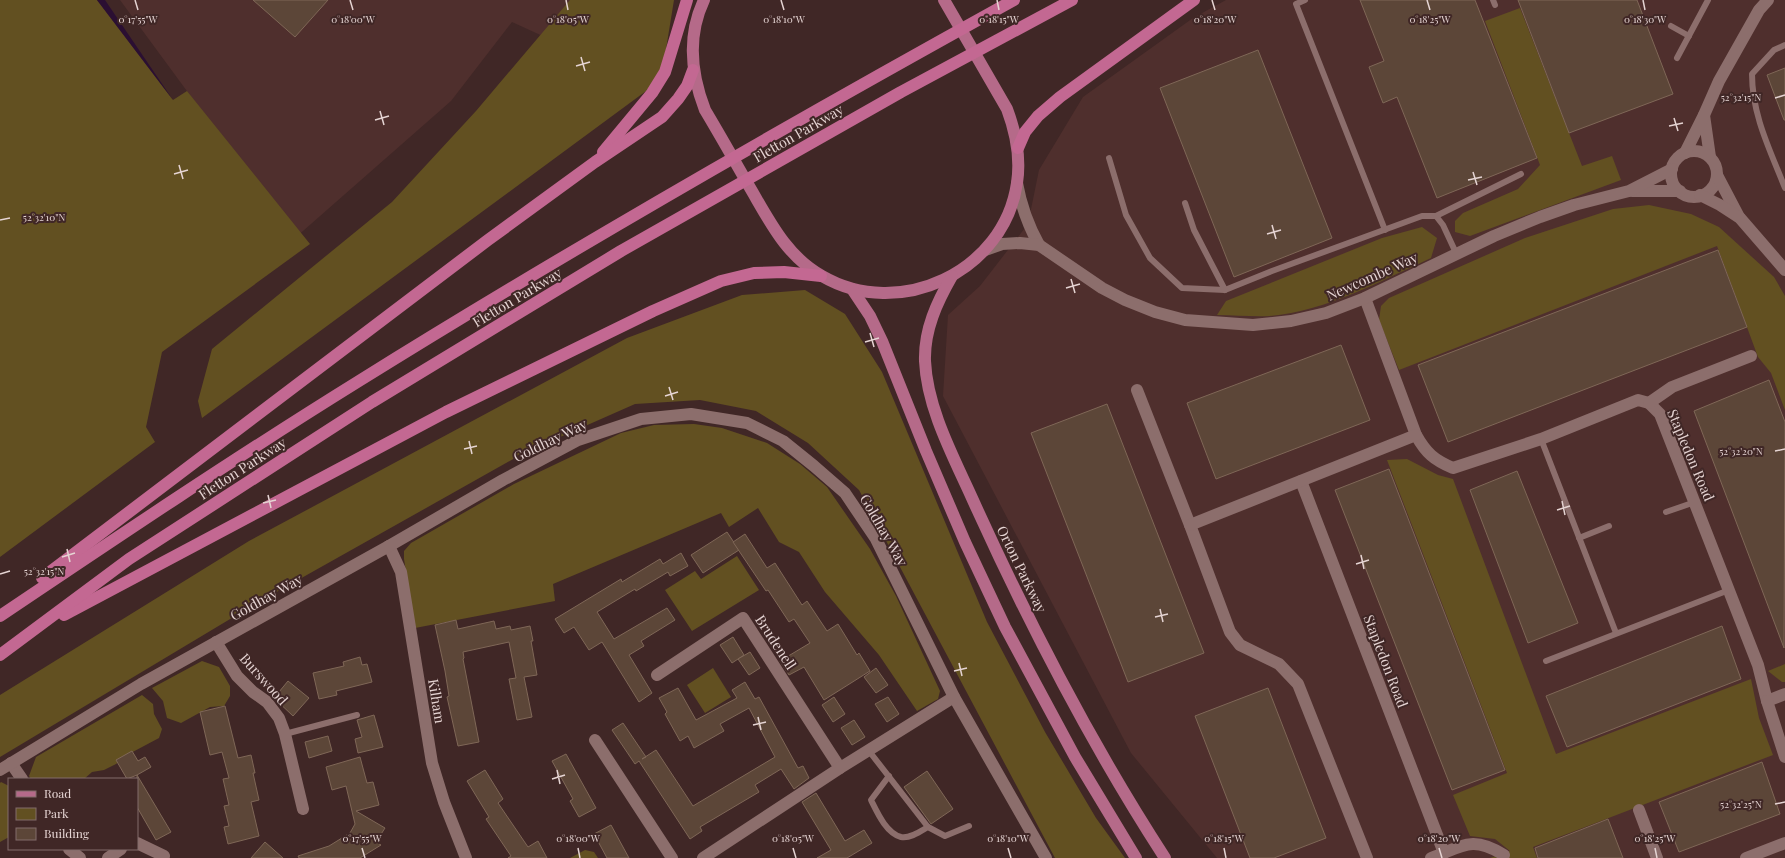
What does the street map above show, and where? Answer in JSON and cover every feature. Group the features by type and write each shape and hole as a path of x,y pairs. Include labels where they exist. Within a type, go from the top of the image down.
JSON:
{"highway":[{"path":"595,162 652,93 665,72 687,0"},
{"name":"Fletton Parkway","path":"0,616 116,538 359,381 608,231 886,71 1014,0"},
{"name":"Fletton Parkway","path":"0,655 129,559 372,402 581,276 894,96 1072,0"},
{"path":"1018,148 1025,132 1038,116 1060,97 1194,0"},
{"path":"0,610 488,240 595,162 662,117 678,100 687,86 693,70"},
{"path":"31,633 446,412 653,310 720,281 754,273 784,272 821,276"}],"main road":[{"path":"704,0 695,27 692,49 693,70 696,84 705,110 774,229 795,256 821,276 852,289 872,293 893,294 914,291 934,285 952,276 970,264 985,250 1006,219 1017,183 1018,148 1014,128 1007,109 944,0"},
{"name":"Orton Parkway","path":"952,276 937,301 928,333 925,360 927,383 948,443 983,523 1029,617 1097,747 1165,858"},
{"path":"852,289 870,316 882,341 923,445 965,542 1005,627 1075,757 1136,858"}],"street":[{"path":"1717,175 1712,188 1700,195 1693,196 1680,191 1673,181 1672,169 1674,162 1685,153 1719,81 1742,38 1759,10 1768,0"},
{"path":"1704,115 1710,157"},
{"path":"1685,153 1698,151 1710,157 1714,162 1717,175 1740,218"},
{"name":"Newcombe Way","path":"1017,183 1021,205 1028,226 1039,245 1102,288 1125,300 1155,312 1185,320 1253,325 1291,321 1326,313 1365,298 1456,253 1540,217 1629,191 1672,169"},
{"name":"Newcombe Way","path":"1629,191 1680,191"},
{"path":"1700,195 1720,205 1740,218 1752,230 1785,270"},
{"name":"Newcombe Way","path":"985,250 1002,244 1020,243 1039,245"},
{"name":"Stapledon Road","path":"1365,298 1416,435 1424,449 1438,462 1453,468 1541,438 1638,400 1649,402 1660,414 1758,665 1767,701 1785,757"},
{"path":"1649,402 1672,387 1751,356"},
{"path":"1137,390 1230,632 1240,646 1279,664 1298,684 1367,858"},
{"name":"Goldhay Way","path":"0,770 141,684 389,546 503,480 578,440 641,419 691,414 746,423 783,441 845,493 876,539 954,696 1046,858"},
{"path":"1190,525 1416,435"},
{"name":"Stapledon Road","path":"1301,481 1444,853"},
{"name":"Kilham","path":"389,546 401,572 432,763 444,802 466,858"},
{"name":"Brudenell","path":"657,675 744,618 840,768"},
{"name":"Burswood","path":"216,642 237,676 253,692 267,702 279,718 285,734 303,809"},
{"path":"1767,701 1785,694"},
{"path":"703,858 840,768 870,751 954,696"},
{"path":"594,740 672,858"},
{"path":"11,763 21,778"},
{"path":"1639,810 1657,858"},
{"path":"138,843 164,856"},
{"path":"1430,858 1473,843 1489,846 1504,855"},
{"path":"1746,858 1785,843"},
{"path":"70,850 80,858"},
{"path":"108,858 120,850"}],"lane":[{"path":"1306,0 1296,4 1385,230"},
{"path":"1677,58 1708,0"},
{"path":"1671,26 1689,36"},
{"path":"1785,45 1774,50 1752,74 1752,94 1756,115 1785,188"},
{"path":"1109,158 1126,215 1150,258 1182,288 1225,290 1279,268 1422,216 1436,216 1521,174"},
{"path":"1185,203 1194,230 1225,290"},
{"path":"1436,216 1443,225 1456,253"},
{"path":"1541,438 1616,633"},
{"path":"1666,512 1695,502"},
{"path":"1579,538 1609,526"},
{"path":"1546,662 1616,633 1729,590"},
{"path":"285,734 357,716"},
{"path":"870,751 928,827 945,836 969,826"},
{"path":"889,776 871,800 884,826 901,837 912,835 928,827"}],"shaded area":[{"path":"97,0 105,0 173,100"},
{"path":"120,0 665,0 639,80 512,22 451,101 295,238"},
{"path":"1226,0 1785,0 1785,858 1217,858 1131,753 943,396 948,315 980,286 1028,224 1039,170 1083,97 1193,18"}],"green space":[{"path":"0,0 97,0 173,100 187,91 310,244 162,352 146,427 155,442 0,557"},
{"path":"570,0 674,0 661,80 202,418 198,401 212,349 392,202 476,111"},
{"path":"1520,8 1582,166 1612,156 1621,180 1470,236 1455,232 1455,221 1463,213 1518,189 1540,165 1485,21"},
{"path":"1649,205 1691,214 1719,227 1774,277 1785,296 1785,410 1771,373 1758,357 1717,246 1399,370 1379,320 1381,306 1389,298 1525,238 1613,209"},
{"path":"1422,227 1437,238 1431,258 1353,294 1333,302 1291,313 1270,316 1217,315 1226,301 1382,238"},
{"path":"805,290 845,314 882,372 987,622 1045,732 1096,818 1125,858 1055,858 859,490 808,443 756,411 700,400 635,404 524,453 257,603 0,757 0,695 249,541 627,338 742,295"},
{"path":"694,424 722,428 767,443 800,464 827,487 870,549 896,596 940,691 938,699 917,711 879,655 825,592 799,552 779,542 758,508 729,527 721,513 553,584 555,601 415,628 404,559 404,551 411,543 514,484 621,433 654,425"},
{"path":"1407,459 1438,475 1453,479 1556,754 1751,679 1759,718 1773,755 1533,847 1537,858 1490,858 1510,851 1495,839 1470,836 1453,795 1507,773 1387,460"},
{"path":"737,556 759,590 692,631 665,590 695,571 701,579"},
{"path":"202,661 219,667 230,686 230,696 224,706 210,707 181,723 167,718 163,701 152,688"},
{"path":"1785,664 1785,682 1782,682 1768,671"},
{"path":"713,668 731,697 705,713 687,685"},
{"path":"142,695 153,704 154,714 162,729 159,738 127,755 116,764 104,770 92,772 85,778 30,778 29,776 36,757"},
{"path":"1,782 8,786 8,838 0,842"},
{"path":"585,850 594,852 598,858 570,858"}],"building":[{"path":"253,0 328,0 295,37"},
{"path":"1360,0 1475,0 1537,158 1437,198 1397,97 1383,103 1369,67 1384,61"},
{"path":"1518,0 1637,0 1673,94 1569,133"},
{"path":"1258,50 1332,238 1234,277 1160,88"},
{"path":"1785,68 1785,120 1784,120 1767,75"},
{"path":"1718,250 1747,327 1448,442 1418,365"},
{"path":"1341,345 1370,420 1216,479 1187,403"},
{"path":"1769,380 1785,422 1784,648 1694,411"},
{"path":"1107,404 1204,653 1128,682 1031,433"},
{"path":"1389,469 1505,770 1452,790 1335,490"},
{"path":"1517,471 1578,623 1528,643 1470,490"},
{"path":"727,532 739,550 703,573 691,555"},
{"path":"745,534 767,568 775,563 802,605 807,601 827,631 838,624 857,655 859,653 870,671 824,700 804,667 789,675 780,661 810,643 794,619 789,622 733,542"},
{"path":"681,553 688,566 670,576 668,572 636,591 635,589 597,612 614,639 667,608 675,620 641,641 644,646 629,655 652,693 639,702 602,642 589,650 574,627 564,633 555,619 621,579 622,582 660,559 663,564"},
{"path":"456,620 458,629 494,621 496,629 510,626 511,630 530,626 537,675 524,677 532,717 517,720 509,679 516,678 509,642 463,652 463,659 479,742 458,746 447,697 449,696 445,671 435,625"},
{"path":"1722,626 1741,679 1567,747 1546,696"},
{"path":"733,637 744,655 732,663 720,645"},
{"path":"750,652 760,668 749,675 738,659"},
{"path":"360,657 362,665 367,664 372,682 336,691 337,695 319,699 313,673 344,666 343,662"},
{"path":"876,668 888,685 876,693 864,677"},
{"path":"288,681 309,698 293,716 274,698"},
{"path":"745,682 755,699 759,697 798,768 803,766 809,778 794,789 781,769 755,785 759,792 700,827 702,831 690,839 639,761 635,764 612,730 623,723 646,757 656,750 693,806 775,757 749,708 720,724 724,731 694,748 688,736 680,741 665,714 667,712 659,698 678,688 696,720 737,698 732,690"},
{"path":"1268,688 1326,838 1274,858 1250,858 1195,716"},
{"path":"834,697 845,714 833,722 822,705"},
{"path":"888,697 899,714 887,722 875,704"},
{"path":"225,706 238,758 251,755 259,800 251,802 259,836 228,844 224,827 229,826 224,806 229,805 223,779 229,778 222,752 210,755 200,712"},
{"path":"374,715 383,747 358,753 355,739 362,737 357,720"},
{"path":"854,720 865,737 852,745 841,728"},
{"path":"328,736 332,751 309,758 305,742"},
{"path":"132,751 138,761 145,757 151,767 137,775 126,778 116,760"},
{"path":"566,754 596,808 579,817 570,801 573,799 552,761"},
{"path":"360,757 367,783 373,782 379,805 356,811 385,828 376,842 381,845 360,858 299,858 298,856 329,846 350,833 355,824 346,786 332,790 326,767"},
{"path":"1762,762 1780,814 1679,852 1659,802"},
{"path":"485,770 503,799 498,803 528,847 538,841 547,858 508,858 511,856 486,819 489,817 467,781"},
{"path":"927,771 953,809 931,824 904,787"},
{"path":"137,775 171,832 156,840 138,809"},
{"path":"816,793 845,841 864,830 872,843 847,858 817,858 831,850 802,802"},
{"path":"1608,819 1623,858 1538,858 1535,848"},
{"path":"611,825 629,858 607,858 594,834"},
{"path":"265,842 283,858 251,858"}]}
